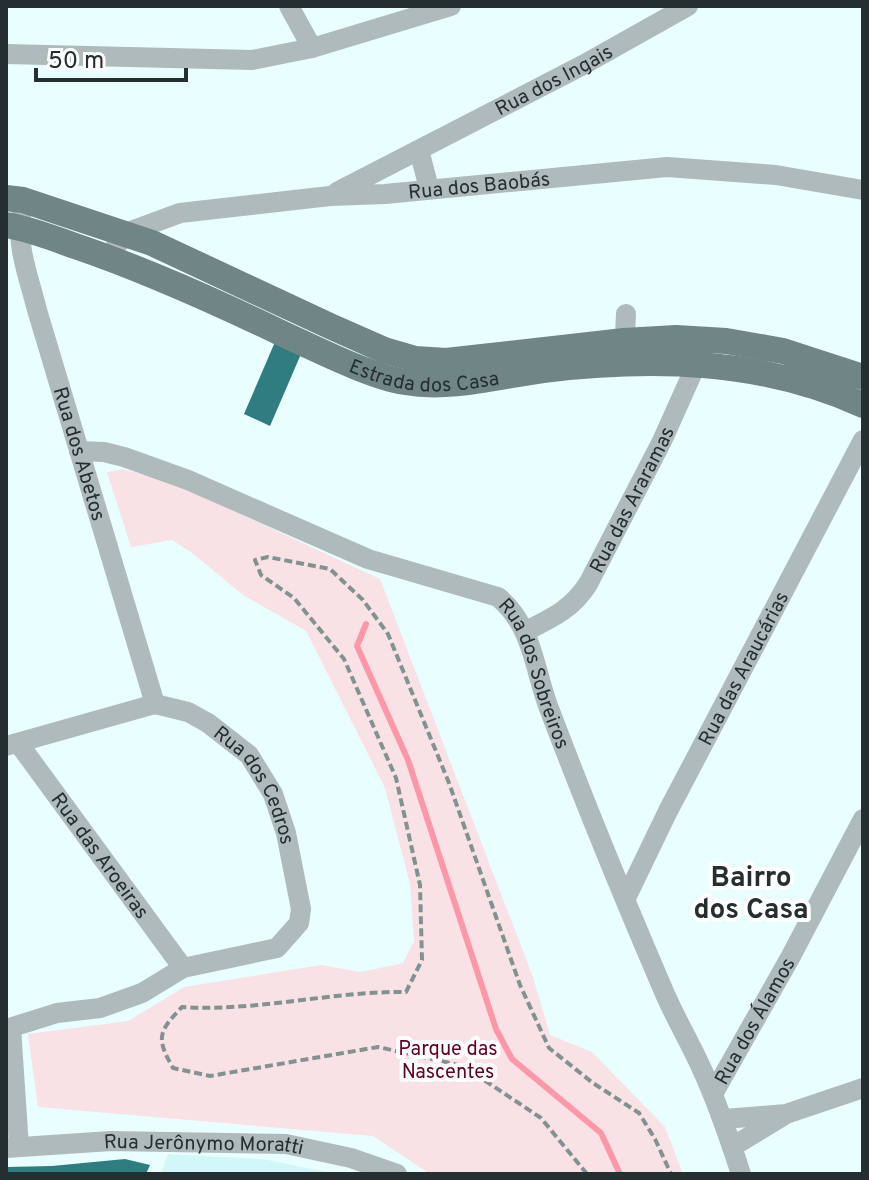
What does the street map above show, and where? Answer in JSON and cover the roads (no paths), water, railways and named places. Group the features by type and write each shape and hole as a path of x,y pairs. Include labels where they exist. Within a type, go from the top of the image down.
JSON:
{"main road":[{"name":"Estrada dos Casa","path":"15,199 126,233 384,350 475,381 581,365 624,352 653,361 702,352 783,351 863,377"},
{"name":"Estrada dos Casa","path":"12,226 108,257 381,375 405,382 448,372"},
{"name":"Estrada dos Casa","path":"702,352 838,393 863,405"}],"street":[{"path":"289,6 312,48"},
{"path":"6,54 252,60 312,48 451,6"},
{"name":"Rua dos Ingais","path":"330,196 583,65 688,6"},
{"path":"419,150 429,188"},
{"name":"Rua dos Baobás","path":"126,233 180,213 330,196 385,194 667,167 776,175 863,190"},
{"name":"Rua dos Abetos","path":"15,199 12,226 155,704"},
{"path":"108,257 126,233"},
{"path":"624,352 626,314"},
{"name":"Rua das Araramas","path":"526,631 564,612 578,600 662,441 702,352"},
{"name":"Rua das Araucárias","path":"626,898 668,811 863,440"},
{"name":"Rua dos Sobreiros","path":"79,451 124,457 188,480 368,559 498,597 526,631 544,697 667,999 724,1119 741,1174"},
{"name":"Rua dos Cedros","path":"9,1028 57,1013 100,1008 142,993 183,968 277,948 299,923 301,909 286,833 273,794 249,755 208,723 188,712 155,704 12,745"},
{"name":"Rua das Aroeiras","path":"12,745 183,968"},
{"name":"Rua dos Álamos","path":"713,1094 863,819"},
{"path":"9,1028 12,1147"},
{"path":"732,1147 786,1114 863,1088"},
{"path":"724,1119 786,1114"},
{"name":"Rua Jerônymo Moratti","path":"12,1147 111,1141 286,1144 351,1158 397,1174"}],"waterway":[{"path":"366,624 357,646 408,760 496,1029 512,1059 601,1133 620,1174"}],"district":[{"name":"Bairro dos Casa","path":"751,892"}],"park label":[{"name":"Parque das Nascentes","path":"448,1060"}]}
